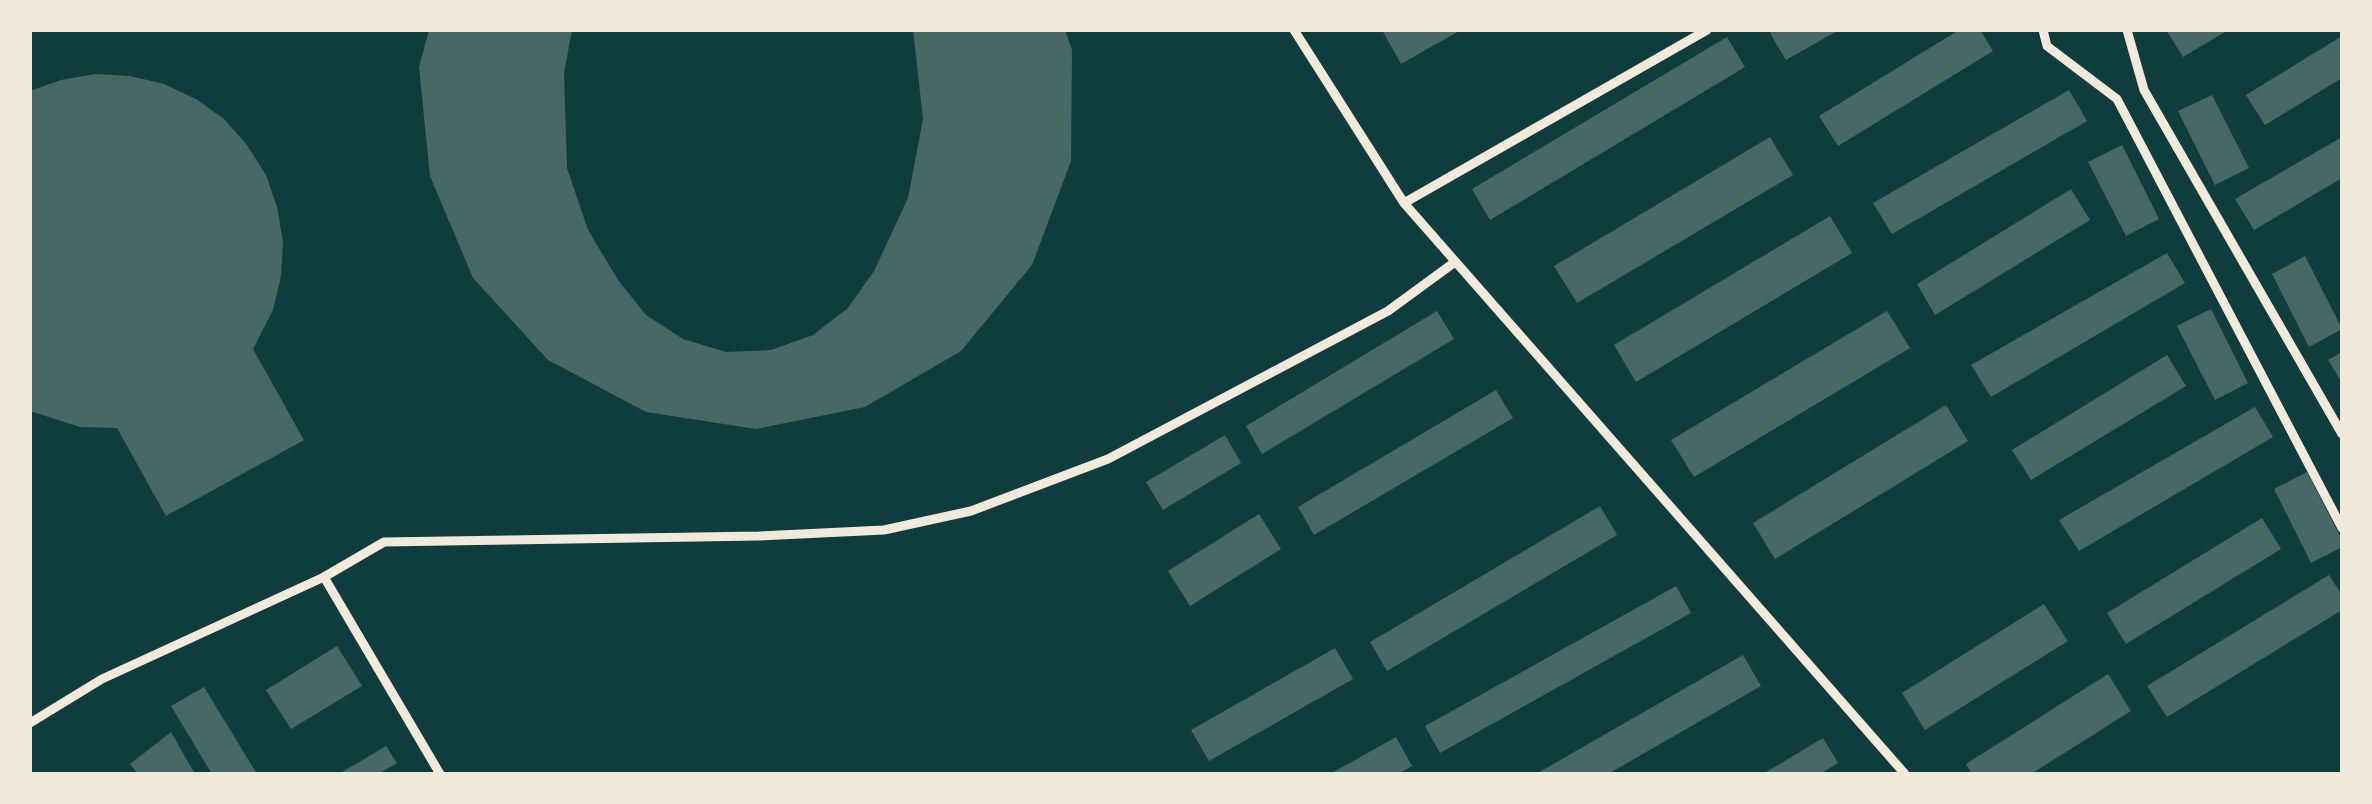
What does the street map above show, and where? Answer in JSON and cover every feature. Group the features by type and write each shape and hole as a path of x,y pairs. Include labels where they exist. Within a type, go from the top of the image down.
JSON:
{"street":[{"path":"1294,30 1404,203 1905,774"},
{"path":"1404,203 1707,30"},
{"path":"2042,30 2047,46 2117,99 2342,528"},
{"path":"2127,30 2144,90 2342,434"},
{"path":"30,723 102,678 324,578 384,542 866,531 971,511 1108,459 1388,311 1455,262"},
{"path":"324,578 440,774"}],"building":[{"path":"429,30 572,30 564,73 567,168 588,230 618,280 646,315 683,339 726,352 771,350 813,335 848,308 874,271 908,198 923,119 913,30 1065,30 1072,50 1071,161 1032,265 961,351 865,407 756,429 646,412 548,360 473,278 430,176 419,67"},
{"path":"1382,30 1461,30 1401,64"},
{"path":"1839,30 1786,60 1770,33"},
{"path":"1959,30 1980,30 1993,51 1838,146 1819,116"},
{"path":"2166,30 2228,30 2183,57"},
{"path":"2342,36 2342,78 2265,125 2246,95"},
{"path":"1727,37 1745,67 1490,220 1472,189"},
{"path":"95,74 130,76 164,84 196,99 224,119 266,175 283,242 273,310 253,349 304,440 166,516 117,428 80,427 30,411 30,91"},
{"path":"2069,90 2087,121 1892,234 1873,203"},
{"path":"2212,95 2249,168 2215,185 2178,111"},
{"path":"1770,137 1793,175 1577,303 1554,266"},
{"path":"2342,137 2342,178 2254,230 2235,199"},
{"path":"2122,145 2159,219 2126,236 2088,162"},
{"path":"2071,189 2090,220 1935,315 1917,284"},
{"path":"1830,216 1852,253 1636,382 1614,345"},
{"path":"2167,253 2185,283 1991,397 1971,365"},
{"path":"2305,256 2342,329 2309,347 2272,274"},
{"path":"2211,309 2248,383 2215,400 2177,326"},
{"path":"1437,311 1454,339 1262,454 1246,426"},
{"path":"1887,311 1910,348 1694,477 1671,440"},
{"path":"2342,352 2342,383 2328,360"},
{"path":"2167,355 2186,386 2031,480 2012,450"},
{"path":"1496,390 1513,418 1314,535 1298,507"},
{"path":"1946,405 1968,441 1775,559 1753,523"},
{"path":"2255,407 2273,437 2079,551 2059,520"},
{"path":"1225,435 1241,463 1163,510 1146,482"},
{"path":"2307,472 2342,540 2342,547 2311,563 2274,489"},
{"path":"1600,506 1617,535 1387,671 1370,642"},
{"path":"1259,514 1281,549 1190,606 1168,571"},
{"path":"2262,518 2281,549 2126,644 2107,613"},
{"path":"2329,575 2342,595 2342,610 2167,717 2147,686"},
{"path":"1676,586 1691,613 1440,753 1425,726"},
{"path":"2044,604 2068,641 1925,730 1902,693"},
{"path":"337,646 362,686 291,729 266,690"},
{"path":"1335,648 1353,679 1209,761 1191,730"},
{"path":"1743,655 1761,686 1608,774 1536,774"},
{"path":"2108,674 2131,711 2031,774 1972,774 1966,764"},
{"path":"204,687 257,774 212,774 171,706"},
{"path":"171,732 195,774 138,774 130,764"},
{"path":"1396,737 1412,766 1398,774 1330,774"},
{"path":"1823,738 1838,763 1820,774 1763,774"},
{"path":"386,746 397,763 378,774 339,774"}]}
